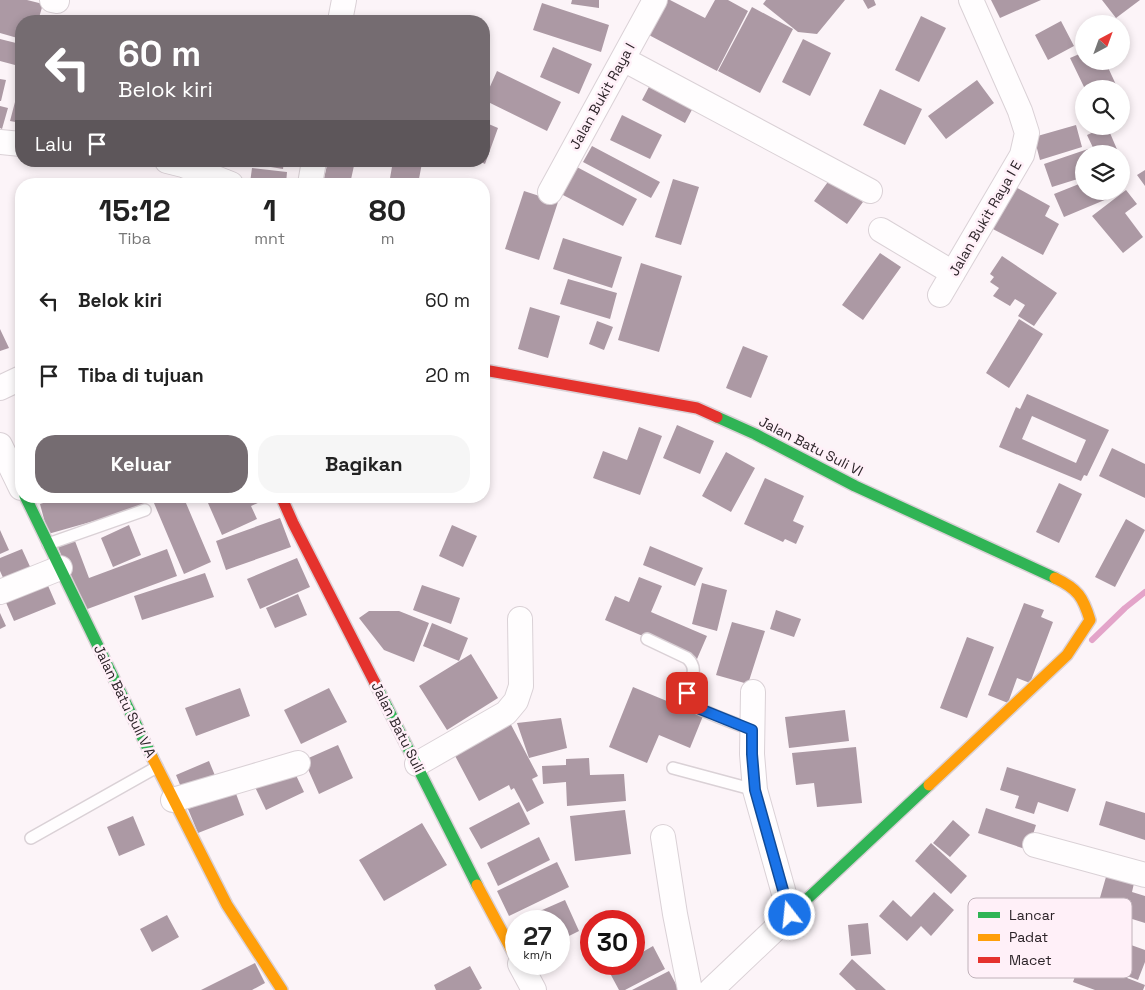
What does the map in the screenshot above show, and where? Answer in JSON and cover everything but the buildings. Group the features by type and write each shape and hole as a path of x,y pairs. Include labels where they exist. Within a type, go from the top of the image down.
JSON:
{"street":[{"path":"341,15 344,0"},
{"name":"Jalan Bukit Raya I","path":"550,192 655,0"},
{"name":"Jalan Bukit Raya I E","path":"940,295 1022,155 1027,133 1020,111 972,0"},
{"path":"623,59 870,191"},
{"path":"0,142 15,143"},
{"path":"188,167 216,178"},
{"path":"880,230 953,273"},
{"name":"Jalan Batu Suli VI","path":"490,371 697,408 755,434 855,486 1070,585 1084,601 1090,620 1067,656 790,915"},
{"path":"0,388 15,381"},
{"path":"0,444 15,475"},
{"name":"Jalan Batu Suli V A","path":"28,503 173,800 227,905 282,990"},
{"name":"Jalan Batu Suli","path":"284,503 417,764 462,858 505,938"},
{"path":"0,592 60,568"},
{"path":"417,764 506,713 516,701 521,686 520,619"},
{"path":"711,990 790,915 755,790 752,754 753,692"},
{"path":"173,800 298,762"},
{"path":"663,837 675,914 690,990"},
{"path":"1035,845 1145,874"},
{"path":"526,975 534,990"}],"lane":[{"path":"48,544 145,510"},
{"path":"647,639 687,658 693,663 694,671 687,693 691,702 700,709 752,730"},
{"path":"31,838 157,767"},
{"path":"673,768 755,790"}],"waterway":[{"path":"1092,640 1125,608 1145,592"}],"traffic: fast":[{"path":"717,417 755,434 855,486 1055,578"},
{"path":"28,503 152,757"},
{"path":"375,683 477,885"},
{"path":"790,915 929,785"}],"traffic: slow":[{"path":"929,785 1067,655 1090,620 1085,605 1078,594 1055,578"},
{"path":"152,757 227,905 282,990"},
{"path":"477,885 505,937"}],"traffic: jam":[{"path":"490,371 697,408 717,417"},
{"path":"284,503 375,683"}],"route":[{"path":"687,693 691,702 700,709 752,730 755,790 790,915"}]}
